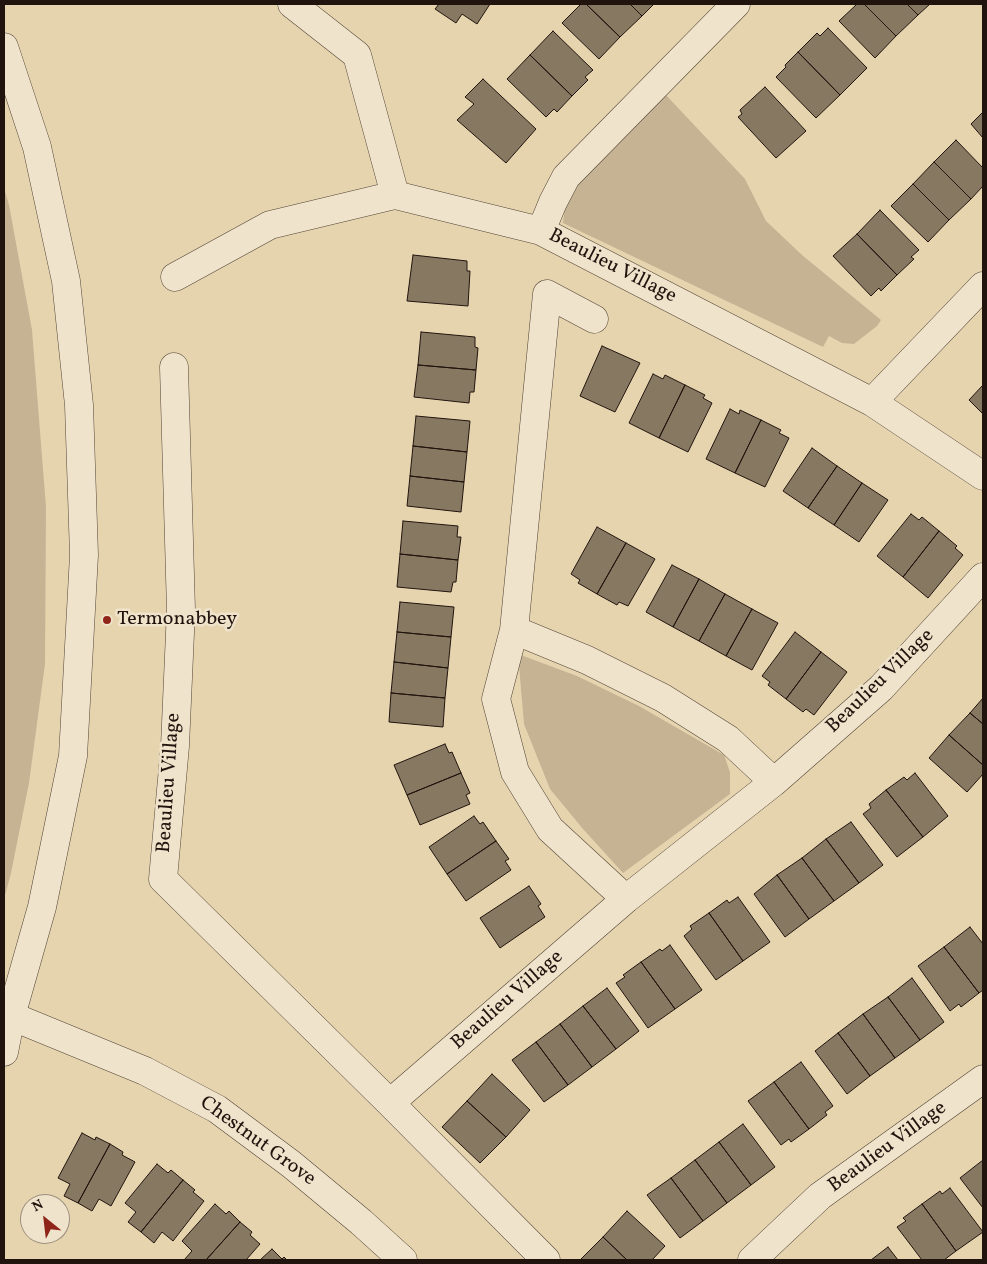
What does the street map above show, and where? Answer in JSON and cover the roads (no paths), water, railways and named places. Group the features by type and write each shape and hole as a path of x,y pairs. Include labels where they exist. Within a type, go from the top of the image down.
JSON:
{"street":[{"path":"292,4 357,55 395,195"},
{"name":"Beaulieu Village","path":"736,4 566,177 541,231 872,402 983,476"},
{"path":"4,47 37,147 66,280 78,405 84,555 72,756 42,907 11,1016 4,1052"},
{"path":"176,277 270,225 395,195 541,231"},
{"path":"872,402 983,286"},
{"path":"594,319 547,294 514,630 496,699 515,772 550,829 626,899"},
{"name":"Beaulieu Village","path":"174,367 181,610 174,746 163,879 546,1260"},
{"name":"Beaulieu Village","path":"390,1103 626,899 774,782 880,688 983,577"},
{"path":"514,630 587,660 663,698 728,738 774,782"},
{"name":"Chestnut Grove","path":"11,1016 145,1071 217,1109 291,1164 361,1222 403,1260"},
{"name":"Beaulieu Village","path":"752,1260 820,1196 983,1079"}],"place":[{"name":"Termonabbey","path":"107,620"}]}
